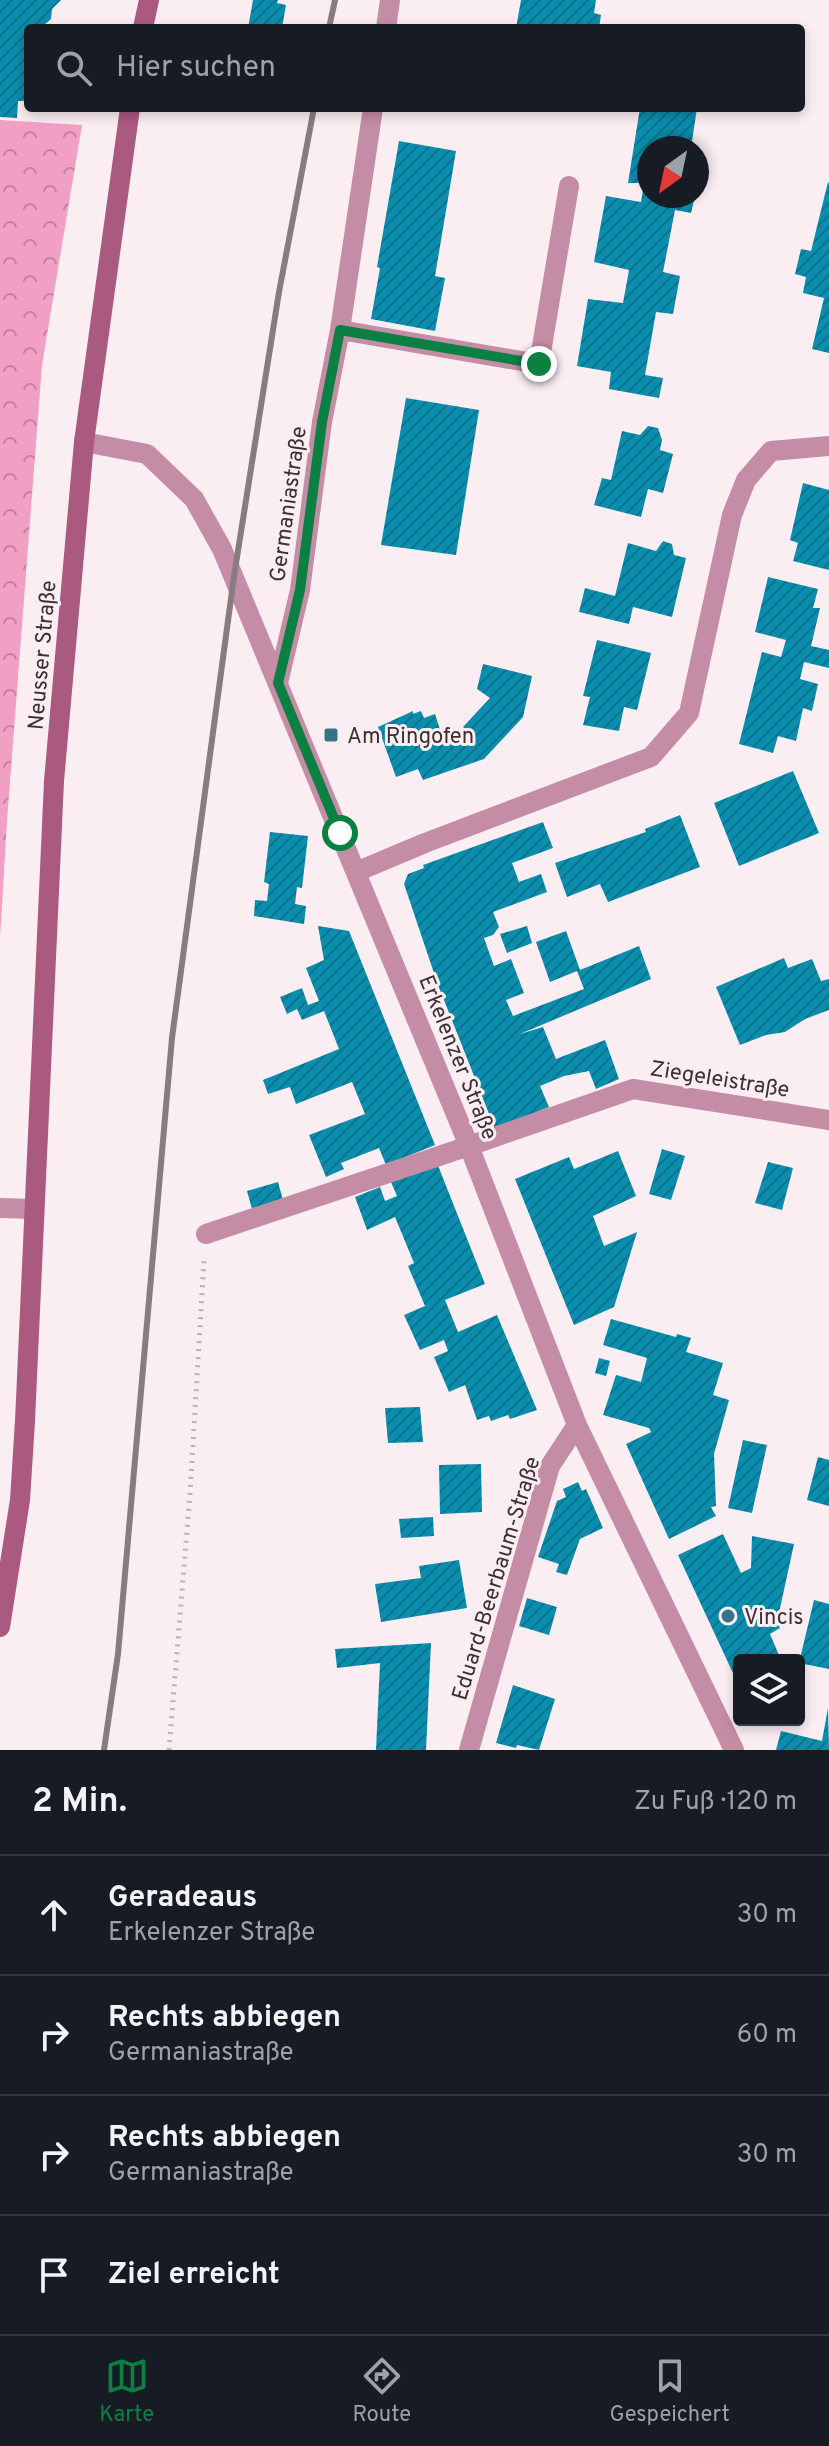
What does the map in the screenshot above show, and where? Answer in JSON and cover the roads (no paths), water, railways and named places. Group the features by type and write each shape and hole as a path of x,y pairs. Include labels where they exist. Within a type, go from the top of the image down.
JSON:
{"street":[{"path":"144,24 149,0"},
{"path":"387,24 390,0"},
{"name":"Neusser Straße","path":"0,1627 20,1500 54,781 84,442 129,112"},
{"name":"Germaniastraße","path":"278,683 300,590 322,422 340,330 372,112"},
{"path":"340,330 539,364 569,186"},
{"name":"Erkelenzer Straße","path":"84,442 147,454 194,499 222,549 469,1146 577,1425 734,1750"},
{"path":"356,872 651,757 689,713 732,515 746,480 771,451 829,446"},
{"name":"Ziegeleistraße","path":"206,1234 633,1089 829,1120"},
{"path":"0,1208 34,1209"},
{"name":"Eduard-Beerbaum-Straße","path":"469,1750 550,1466 577,1425"}],"railway":[{"path":"330,24 335,0"},
{"path":"104,1750 118,1654 172,1038 234,576 279,292 313,112"}],"place":[{"name":"Am Ringofen","path":"331,735"},
{"name":"Vincis","path":"728,1616"}]}
